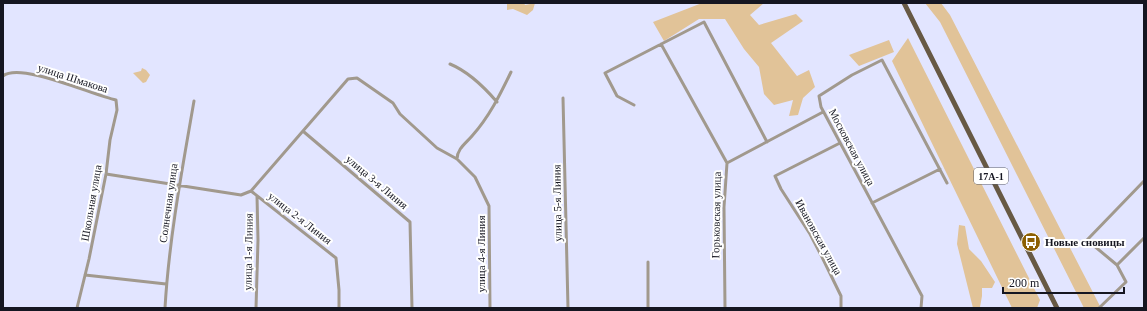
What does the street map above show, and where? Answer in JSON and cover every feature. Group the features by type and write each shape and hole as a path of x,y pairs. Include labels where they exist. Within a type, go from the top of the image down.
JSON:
{"main road":[{"name":"17А-1","path":"904,3 1057,308"}],"street":[{"path":"634,105 617,96 605,73 704,22 767,142"},
{"name":"Горьковская улица","path":"662,44 727,163 724,207 725,308"},
{"name":"Московская улица","path":"921,308 922,296 823,112 819,96 852,75 882,60 947,183"},
{"path":"450,64 487,91 497,102"},
{"name":"улица Шмакова","path":"3,76 13,71 33,74 116,100"},
{"path":"457,159 459,151 473,136 497,102 511,72"},
{"name":"улица 4-я Линия","path":"304,132 348,79 358,78 393,103 400,114 437,148 457,159 475,177 489,206 490,308"},
{"name":"улица 5-я Линия","path":"563,98 568,308"},
{"name":"Школьная улица","path":"77,308 106,174 110,140 116,110 116,100"},
{"name":"Солнечная улица","path":"165,308 166,284 178,187 194,102"},
{"path":"727,163 823,112"},
{"path":"106,174 178,187 240,195 251,191 304,132"},
{"name":"улица 3-я Линия","path":"304,132 410,222 412,308"},
{"name":"Ивановская улица","path":"840,143 775,176 781,189 810,234 822,257 841,296 841,308"},
{"path":"872,203 940,169"},
{"path":"1099,308 1126,282 1117,265 1087,240 1144,181"},
{"name":"улица 2-я Линия","path":"251,191 336,258 339,308"},
{"name":"улица 1-я Линия","path":"256,308 258,240 257,196"},
{"path":"1117,265 1144,238"},
{"path":"648,262 648,308"},
{"path":"85,275 166,284"}],"shaded area":[{"path":"524,3 525,5 535,3 533,10 527,15 513,9 507,10 507,4"},
{"path":"702,3 764,3 750,15 759,25 796,14 803,21 771,43 797,76 809,70 815,87 803,98 798,115 789,116 793,100 774,105 764,94 759,67 744,49 725,19 699,19 664,41 653,22"},
{"path":"925,3 941,3 950,15 1101,308 1084,308 940,22"},
{"path":"908,38 1040,300 1037,308 1012,308 892,61"},
{"path":"889,40 894,52 859,66 849,55"},
{"path":"142,68 150,75 146,82 143,83 133,73 141,71"},
{"path":"959,225 965,226 969,249 981,261 995,282 992,288 982,288 980,307 982,308 973,308 957,244"}],"place":[{"name":"Новые сновицы","path":"1031,242"}]}
